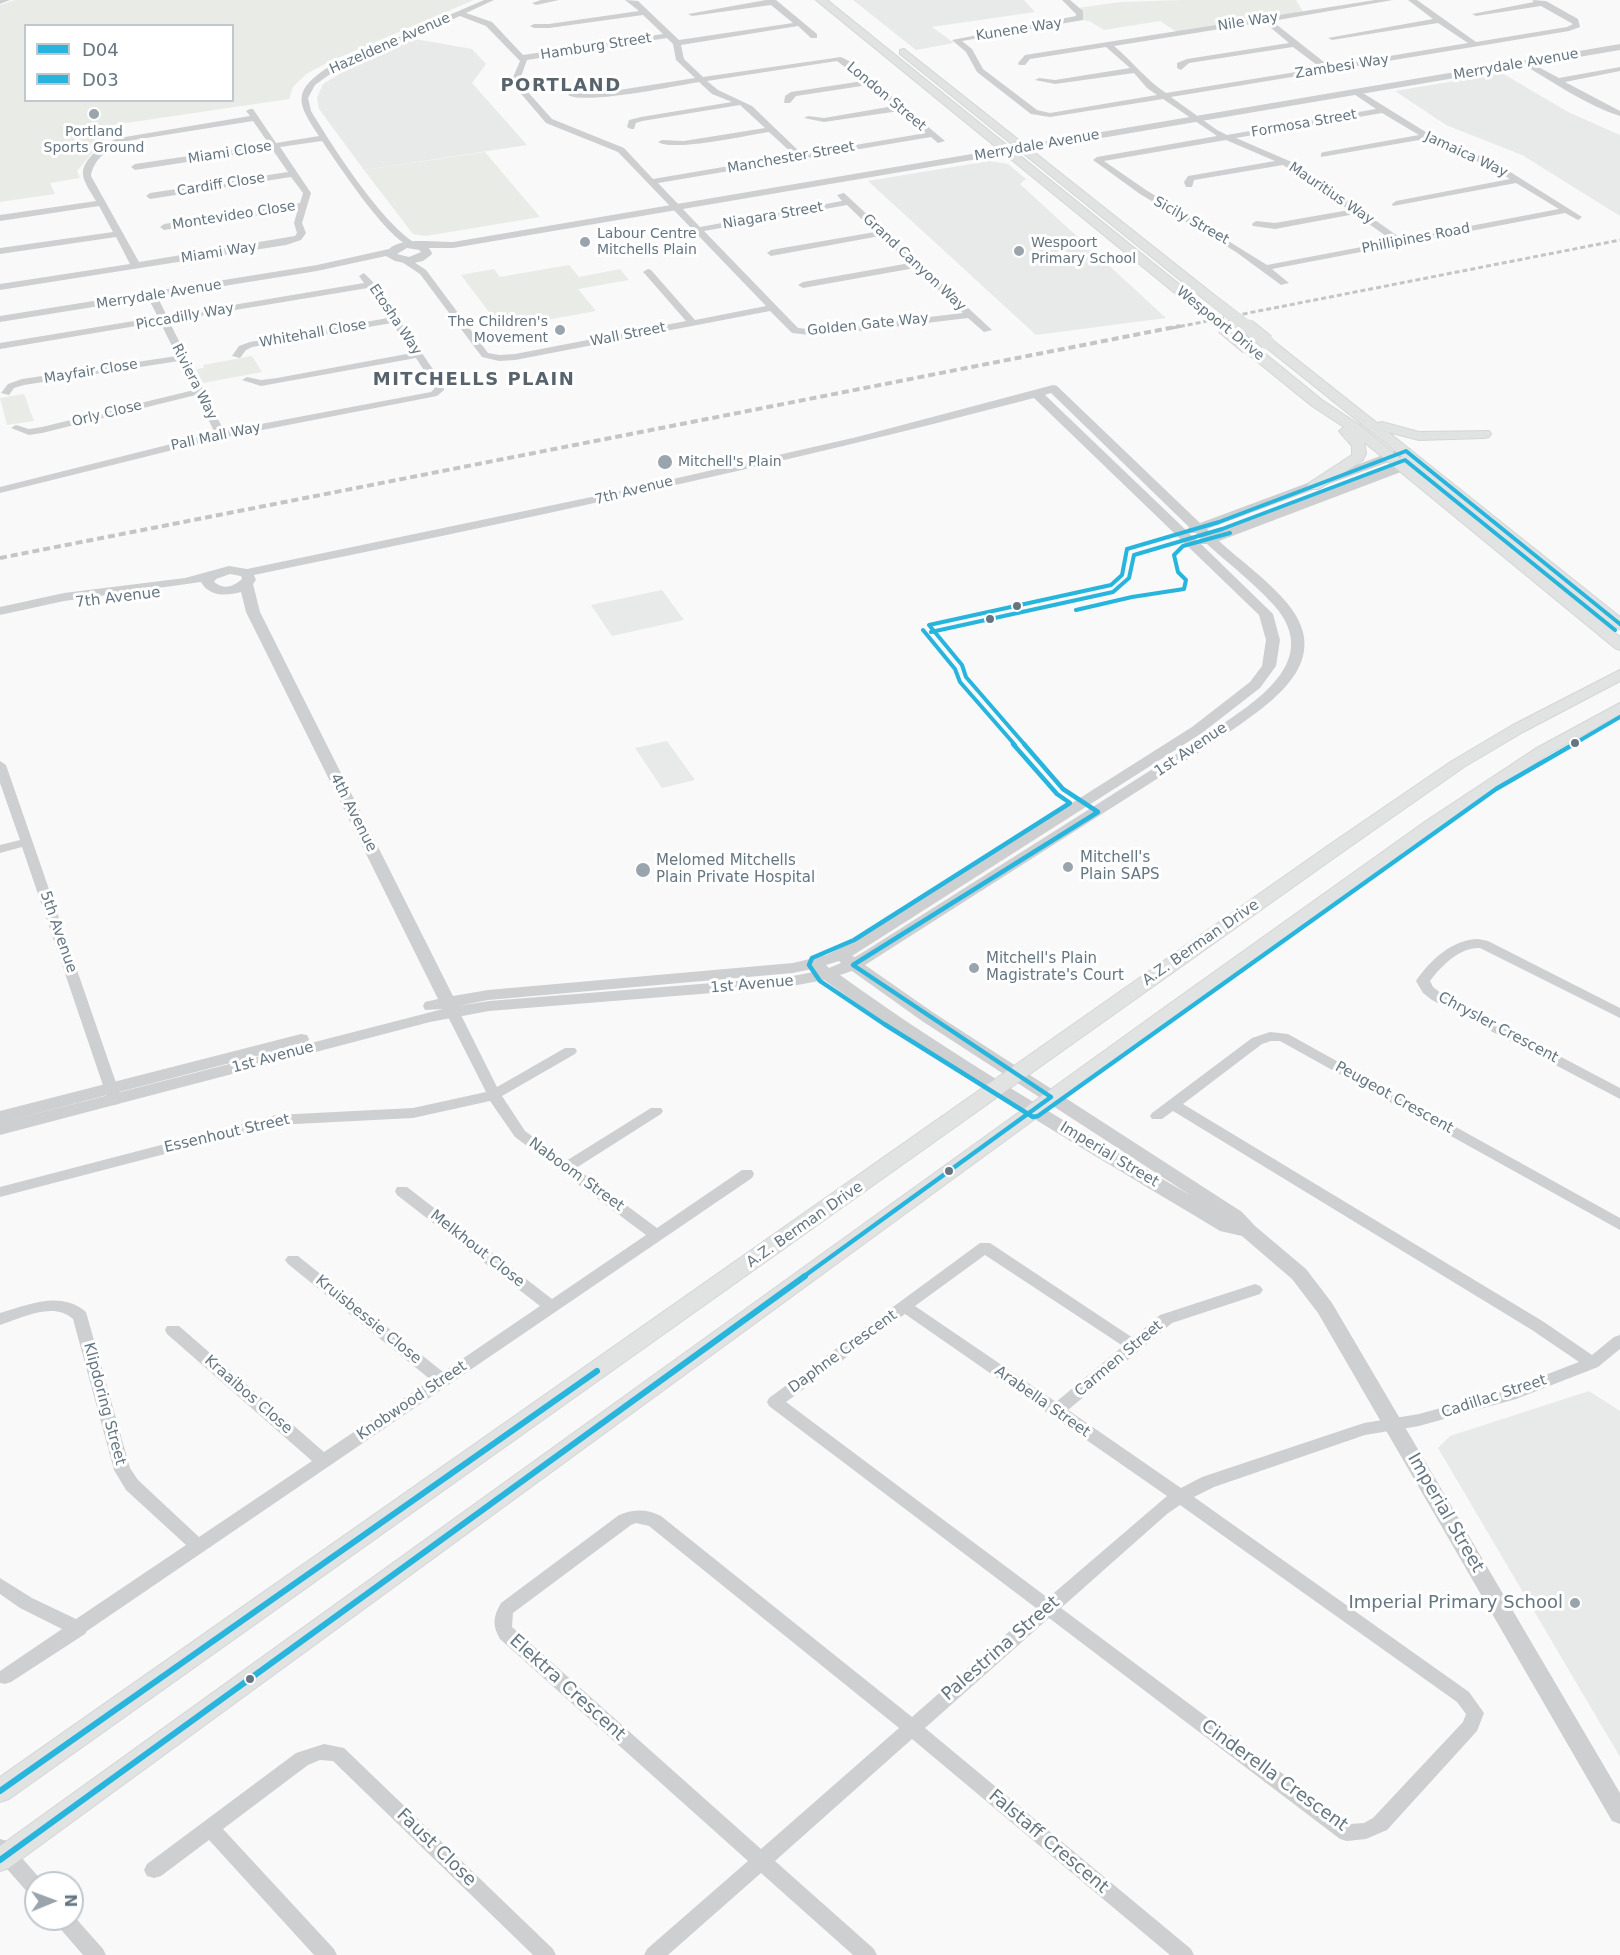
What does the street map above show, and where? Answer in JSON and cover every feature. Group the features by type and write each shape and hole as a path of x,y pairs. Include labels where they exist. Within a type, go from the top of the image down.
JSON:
{"main road":[{"name":"Wespoort Drive","path":"821,0 1317,403 1353,427 1402,466 1620,645"},
{"path":"839,0 854,12"},
{"name":"Wespoort Drive","path":"896,46 1620,624"},
{"path":"1314,486 1354,462 1360,454 1356,440 1317,403"},
{"path":"1366,419 1402,433 1419,436 1484,434"},
{"name":"A.Z. Berman Drive","path":"0,1791 1458,764 1517,729 1620,675"},
{"path":"2,1854 1492,783 1620,708"}],"street":[{"path":"0,2 6,0"},
{"name":"Hazeldene Avenue","path":"415,245 386,221 305,111 305,94 313,82 330,69 490,0"},
{"path":"536,3 555,0"},
{"path":"629,0 670,35 677,43 680,60 701,80 715,92 742,103 800,156"},
{"name":"Kunene Way","path":"1057,114 1039,114 1030,109 980,70 969,51 956,40 1080,18 1080,14 1066,0"},
{"name":"Nile Way","path":"1022,63 1028,57 1389,0"},
{"path":"1412,0 1474,45"},
{"path":"692,14 772,1 814,36"},
{"path":"1476,14 1540,2"},
{"name":"Zambesi Way","path":"1057,114 1569,29 1577,25 1575,21 1540,2"},
{"path":"534,26 549,26 645,12"},
{"path":"459,14 489,24 522,58"},
{"path":"1265,19 1328,69"},
{"path":"1332,38 1440,20"},
{"path":"677,43 800,24"},
{"name":"Hamburg Street","path":"522,58 670,35"},
{"name":"Mauritius Way","path":"1107,44 1122,56 1149,86 1224,138 1285,162 1400,242"},
{"path":"1181,68 1183,63 1193,60 1296,44"},
{"name":"Merrydale Avenue","path":"317,268 415,245 453,245 1620,47"},
{"name":"Golden Gate Way","path":"522,58 525,63 515,82 545,118 562,128 621,150 795,331 809,333 969,315"},
{"name":"London Street","path":"701,80 829,60 843,60 941,141"},
{"path":"1527,63 1592,101 1620,114"},
{"path":"1557,81 1620,69"},
{"path":"1039,80 1063,82 1135,70"},
{"path":"572,95 594,96 701,80"},
{"path":"787,101 789,96 794,94 870,82"},
{"name":"Jamaica Way","path":"1355,92 1426,136 1493,165 1578,217"},
{"path":"631,127 632,122 641,119 742,103"},
{"path":"808,118 824,120 900,108"},
{"name":"Formosa Street","path":"1224,138 1383,110"},
{"name":"Miami Way","path":"0,286 293,240 302,233 298,223 306,193 252,115 112,143 87,171 87,176 102,203"},
{"path":"662,142 684,143 771,129"},
{"name":"Manchester Street","path":"650,182 932,134"},
{"path":"1324,155 1426,136"},
{"name":"Miami Close","path":"135,167 325,138"},
{"path":"1097,160 1224,138"},
{"name":"Sicily Street","path":"1087,152 1140,192 1232,243 1284,283"},
{"path":"1189,186 1191,178 1285,162"},
{"name":"Cardiff Close","path":"150,196 293,174"},
{"path":"1396,204 1518,180"},
{"name":"Grand Canyon Way","path":"841,195 987,330"},
{"name":"Niagara Street","path":"698,230 848,202"},
{"path":"0,218 102,203 136,266"},
{"name":"Montevideo Close","path":"164,227 304,205"},
{"name":"Phillipines Road","path":"1266,268 1566,210"},
{"path":"1256,224 1275,226 1356,211"},
{"name":"Hazeldene Avenue","path":"386,221 385,224 394,239 392,251"},
{"path":"771,253 882,233"},
{"path":"0,251 119,234"},
{"path":"392,251 392,257 403,260 423,272 424,257 428,251 415,245"},
{"name":"Merrydale Avenue","path":"0,320 317,268 367,261 424,257 453,245"},
{"path":"803,285 916,265"},
{"name":"Wall Street","path":"423,272 485,356 506,358 771,308"},
{"path":"648,273 693,323"},
{"name":"Etosha Way","path":"364,276 439,386 434,394"},
{"name":"Piccadilly Way","path":"0,346 163,321 370,285"},
{"name":"Riviera Way","path":"152,296 221,435"},
{"name":"Whitehall Close","path":"237,356 242,348 250,345 394,320"},
{"path":"247,380 261,383 277,381 419,356"},
{"name":"Mayfair Close","path":"6,393 12,386 22,382 181,358"},
{"name":"7th Avenue","path":"247,579 859,440 1053,389 1138,473 1200,528"},
{"name":"Orly Close","path":"16,428 29,432 42,430 198,392"},
{"name":"1st Avenue","path":"847,960 1197,730 1243,695 1262,677 1269,666 1273,640 1266,614 1036,393"},
{"name":"Pall Mall Way","path":"0,490 221,435 434,394"},
{"path":"1189,538 1200,528 1406,451"},
{"path":"1189,538 1212,539 1418,461"},
{"path":"1200,528 1291,616 1299,639 1273,640"},
{"path":"229,570 247,579 236,589 216,585 229,570"},
{"name":"4th Avenue","path":"247,579 253,612 450,1008"},
{"name":"7th Avenue","path":"0,610 65,605 216,585"},
{"name":"4th Avenue","path":"216,585 253,612"},
{"name":"1st Avenue","path":"0,1117 113,1094 450,1008 787,982 847,960 1098,812 1253,707 1287,677 1296,663 1300,650 1299,639"},
{"name":"5th Avenue","path":"0,765 113,1094"},
{"path":"0,849 28,842"},
{"name":"Chrysler Crescent","path":"1620,1014 1483,944 1468,944 1461,947 1428,973 1423,981 1428,990 1437,997 1620,1094"},
{"path":"847,960 1015,1074 1043,1104"},
{"path":"821,969 995,1088 1043,1104"},
{"name":"Naboom Street","path":"450,1008 501,1108 520,1134 656,1235"},
{"name":"Peugeot Crescent","path":"1157,1116 1257,1041 1270,1036 1283,1037 1620,1225"},
{"name":"Essenhout Street","path":"0,1192 276,1120 413,1113 494,1095 570,1051"},
{"name":"1st Avenue","path":"0,1130 113,1094"},
{"name":"Imperial Street","path":"1043,1104 1227,1226 1248,1231 1287,1263 1310,1287 1325,1308 1394,1425 1620,1814"},
{"path":"1174,1105 1538,1326 1592,1363"},
{"path":"566,1168 656,1111"},
{"name":"Knobwood Street","path":"5,1677 747,1174"},
{"name":"Melkhout Close","path":"402,1191 552,1307"},
{"name":"Daphne Crescent","path":"1048,1608 775,1402 985,1247 1134,1346"},
{"name":"Kruisbessie Close","path":"292,1260 443,1381"},
{"name":"Carmen Street","path":"1056,1412 1160,1324 1176,1314 1255,1290"},
{"name":"Klipdoring Street","path":"0,1319 54,1305 67,1305 74,1308 80,1316 122,1470 132,1485 198,1546"},
{"name":"Arabella Street","path":"904,1307 1180,1496"},
{"name":"Kraaibos Close","path":"173,1330 323,1461"},
{"name":"Cadillac Street","path":"1394,1425 1510,1395 1592,1363 1620,1341"},
{"name":"Palestrina Street","path":"654,1955 1161,1509 1180,1496 1208,1482 1364,1429 1394,1425"},
{"name":"Cinderella Crescent","path":"1048,1608 1347,1833 1366,1831 1380,1824 1471,1726 1475,1713 1463,1697 1180,1496"},
{"name":"Elektra Crescent","path":"760,1861 506,1634 502,1626 502,1617 507,1608 625,1520 635,1515 646,1516 912,1728"},
{"path":"0,1585 26,1603 78,1629"},
{"name":"Falstaff Crescent","path":"912,1728 1184,1955"},
{"name":"Faust Close","path":"210,1828 302,1759 320,1752 338,1754 546,1955"},
{"path":"154,1870 210,1828 327,1955"},
{"path":"2,1854 24,1876"},
{"path":"760,1861 867,1955"},
{"path":"75,1931 96,1955"}],"shaded area":[{"name":"Portland Sports Ground","path":"15,0 474,0 331,61 306,74 293,87 289,99 99,127 105,138 77,171 80,178 50,183 55,194 0,202 0,5"},
{"path":"853,0 1024,0 1035,12 932,27 954,43 916,50"},
{"path":"1296,0 1303,12 1177,32 1160,21 1104,30 1083,20 1083,13 1078,8 1120,2"},
{"path":"415,39 472,49 486,64 472,83 527,145 364,170 319,109 317,98 323,84 356,64"},
{"path":"1502,73 1568,112 1620,135 1620,216 1522,155 1446,125 1395,91"},
{"path":"485,152 540,217 426,236 413,234 364,170"},
{"name":"Wespoort Primary School","path":"989,161 1008,164 1026,179 1020,184 1166,318 1036,335 868,181"},
{"path":"569,265 579,277 620,269 629,280 578,289 596,311 501,328 461,275 494,269 500,277"},
{"path":"252,356 262,372 203,383 196,369 204,368 203,365"},
{"path":"24,394 34,421 7,425 0,398"},
{"path":"662,590 684,620 612,636 591,605"},
{"path":"667,741 695,780 662,788 635,748"},
{"name":"Imperial Primary School","path":"1589,1391 1620,1411 1620,1757 1438,1448 1450,1436"}],"railway":[{"path":"1172,328 1620,240"},
{"path":"0,558 1180,326"}],"transit line":[{"name":"D04","path":"0,1860 1051,1097 853,965 1098,812 1063,789 966,677 962,665 929,625 1111,585 1122,575 1127,549 1219,522 1406,451 1620,624"},
{"name":"D03","path":"931,632 1113,592 1129,578 1134,555 1222,529 1405,460 1615,630"},
{"name":"D04","path":"1076,610 1132,597 1184,589 1186,580 1178,572 1174,555 1183,546 1230,533"},
{"name":"D03","path":"923,630 955,669 960,682 1057,794 1070,803 854,940 812,958 809,965 820,981 884,1024 1033,1117 1038,1116 1496,789 1620,717"},
{"name":"D04","path":"0,1791 597,1371"}],"place":[{"name":"Portland Sports Ground","path":"94,114"},
{"name":"Labour Centre Mitchells Plain","path":"585,242"},
{"name":"Wespoort Primary School","path":"1019,251"},
{"name":"The Children's Movement","path":"560,330"},
{"name":"Mitchell's Plain","path":"665,462"},
{"name":"Mitchell's Plain SAPS","path":"1068,867"},
{"name":"Melomed Mitchells Plain Private Hospital","path":"643,870"},
{"name":"Mitchell's Plain Magistrate's Court","path":"974,968"},
{"name":"Imperial Primary School","path":"1575,1603"}],"district":[{"name":"PORTLAND","path":"561,86"},
{"name":"MITCHELLS PLAIN","path":"474,380"}]}
